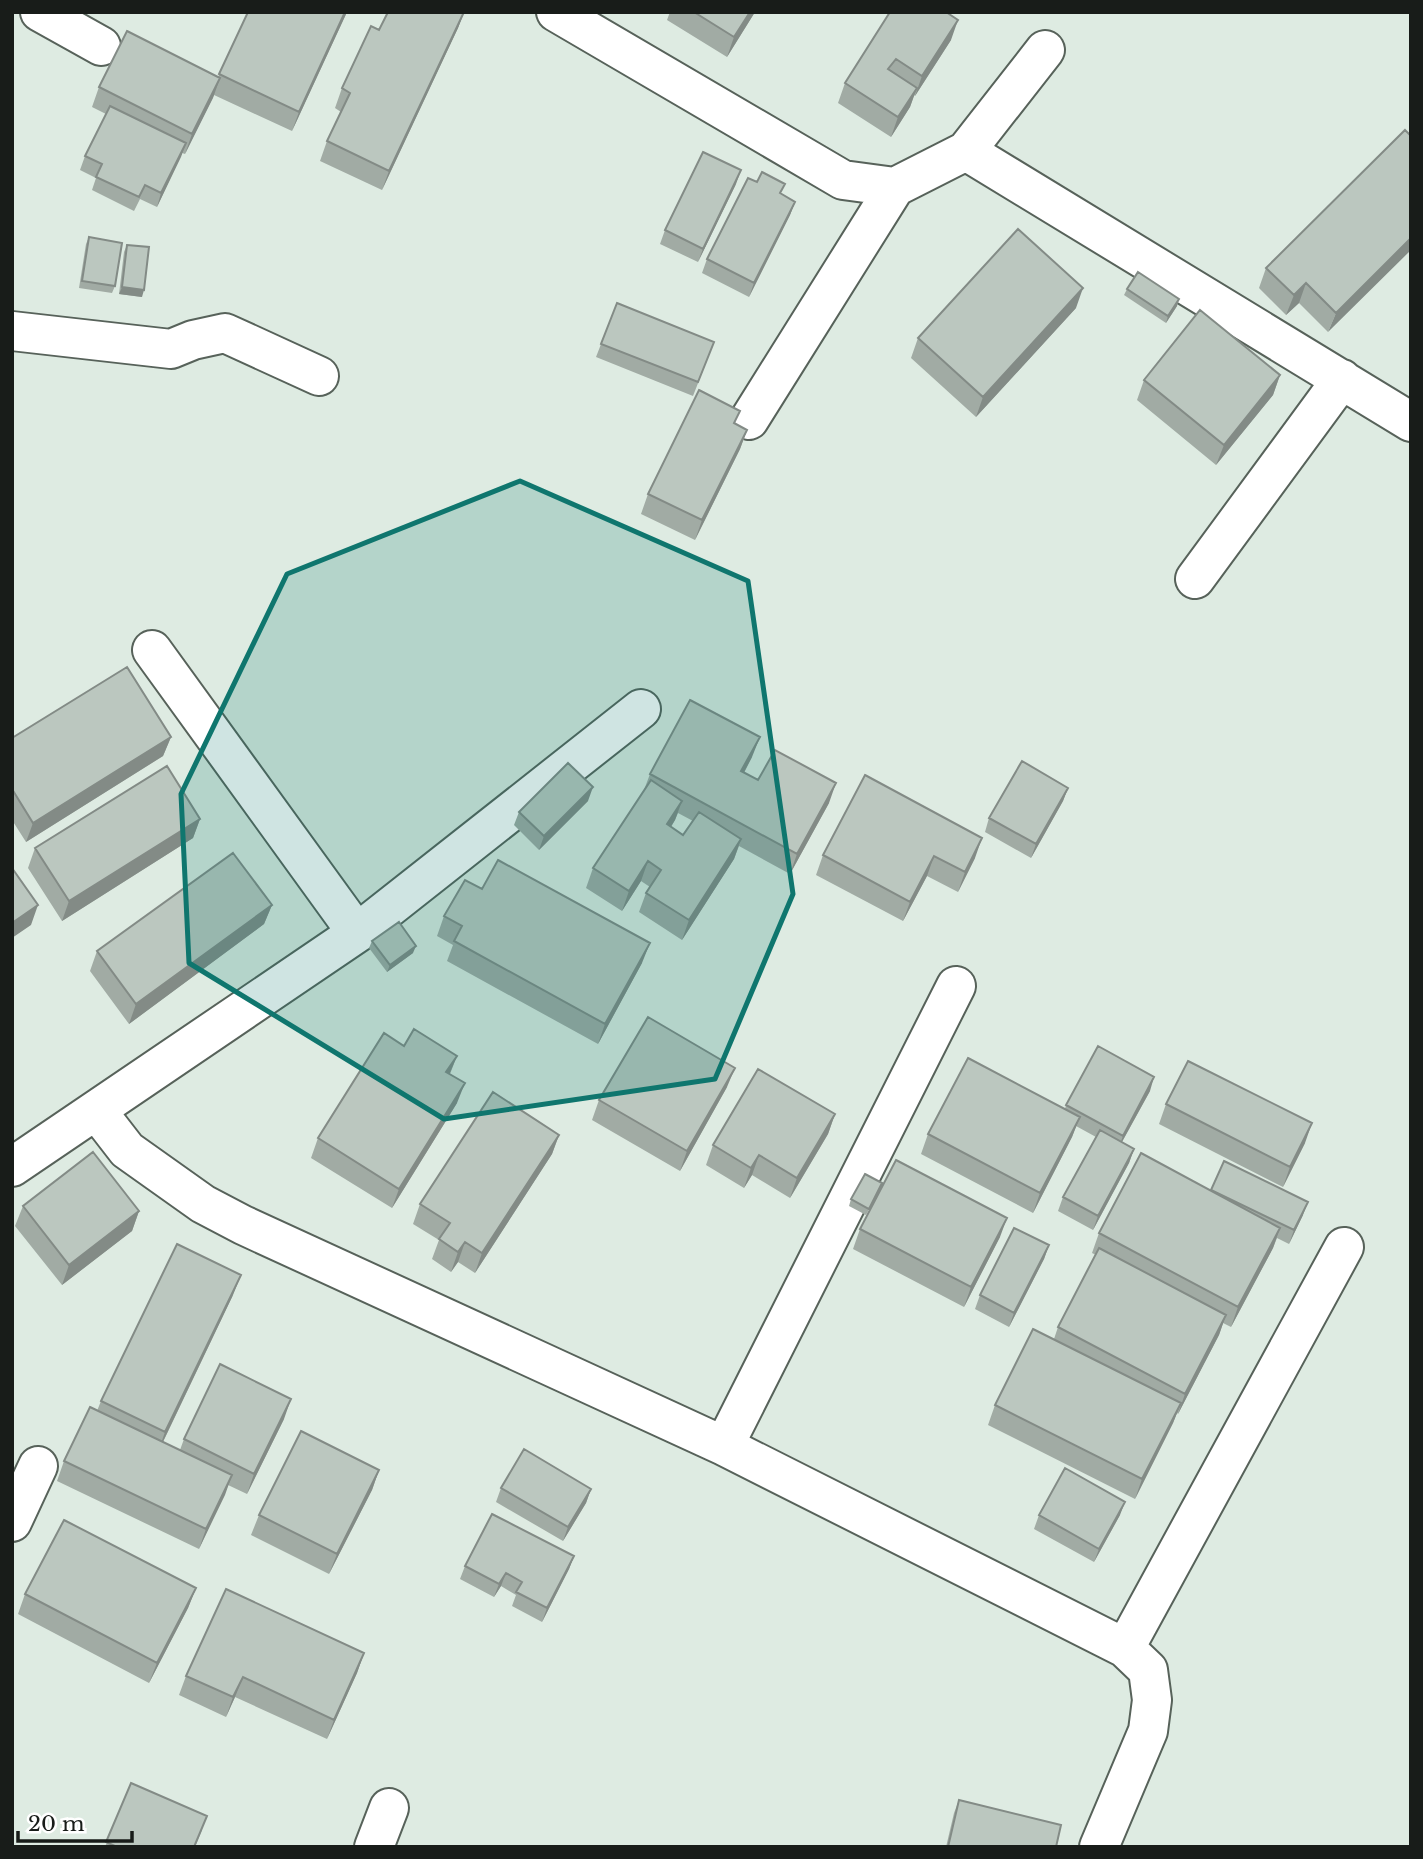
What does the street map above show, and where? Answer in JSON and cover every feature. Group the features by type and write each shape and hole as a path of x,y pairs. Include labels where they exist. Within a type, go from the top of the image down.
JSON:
{"street":[{"path":"40,12 102,46"},
{"path":"556,12 843,180 895,187"},
{"path":"749,420 895,187 966,151 1045,50"},
{"path":"966,151 1411,422"},
{"path":"12,331 171,349 193,340 225,333 319,376"},
{"path":"1195,579 1342,379"},
{"path":"152,650 357,933"},
{"path":"12,1167 357,933 641,709"},
{"path":"724,1446 956,986"},
{"path":"96,1110 127,1150 203,1204 243,1225 724,1446 1125,1648 1148,1670 1152,1700 1148,1731 1099,1847"},
{"path":"1125,1648 1344,1248"},
{"path":"12,1522 38,1466"},
{"path":"374,1847 389,1808"}],"highlighted area":[{"path":"520,481 748,581 793,894 715,1079 444,1119 189,963 181,794 287,574"}],"building":[{"path":"248,12 345,12 299,112 219,74"},
{"path":"388,12 464,12 389,171 327,141 350,93 342,88 371,26 379,30"},
{"path":"694,12 750,12 734,37"},
{"path":"890,12 946,12 958,20 922,76 896,59 888,69 917,88 898,117 845,83"},
{"path":"127,31 220,78 192,134 99,87"},
{"path":"110,106 186,143 161,193 145,185 139,197 96,177 102,164 85,156"},
{"path":"1405,130 1411,136 1411,238 1336,313 1306,283 1294,295 1266,268"},
{"path":"703,152 741,170 703,249 665,230"},
{"path":"762,172 785,184 780,193 795,202 754,283 707,259 748,178 757,182"},
{"path":"1018,229 1083,288 983,397 918,338"},
{"path":"89,237 122,243 115,286 82,281"},
{"path":"127,245 149,247 144,290 122,287"},
{"path":"1138,272 1179,299 1168,316 1127,289"},
{"path":"617,303 714,342 698,382 601,344"},
{"path":"1200,310 1280,375 1224,445 1144,380"},
{"path":"699,390 740,411 734,423 747,430 702,520 648,494"},
{"path":"127,667 171,737 33,823 12,789 12,738"},
{"path":"690,700 760,737 741,771 758,780 775,750 836,783 797,854 650,774"},
{"path":"1022,761 1068,788 1036,844 989,818"},
{"path":"568,763 593,787 544,836 519,812"},
{"path":"167,766 200,819 69,901 35,848"},
{"path":"865,775 982,838 965,872 934,856 910,902 823,855"},
{"path":"651,780 682,801 667,824 683,835 699,812 741,839 689,920 646,893 661,870 648,861 629,891 593,868"},
{"path":"233,853 272,905 136,1004 97,951"},
{"path":"498,860 650,943 605,1024 454,941 462,926 444,916 465,880 482,889"},
{"path":"12,868 38,905 12,923"},
{"path":"399,922 416,946 390,965 372,941"},
{"path":"648,1017 735,1068 687,1151 599,1100"},
{"path":"414,1029 457,1056 446,1072 465,1083 399,1189 318,1138 384,1033 404,1046"},
{"path":"1098,1046 1154,1077 1123,1136 1066,1105"},
{"path":"968,1058 1080,1117 1040,1193 928,1134"},
{"path":"1188,1061 1312,1123 1290,1167 1166,1104"},
{"path":"758,1069 835,1114 797,1178 759,1155 751,1168 713,1145"},
{"path":"493,1092 559,1135 482,1253 465,1242 458,1252 439,1239 450,1223 420,1204"},
{"path":"1100,1130 1134,1149 1098,1216 1063,1197"},
{"path":"93,1152 139,1211 69,1265 23,1206"},
{"path":"1141,1153 1280,1228 1238,1307 1099,1233"},
{"path":"896,1160 1007,1218 971,1287 860,1229"},
{"path":"1224,1161 1308,1202 1294,1230 1211,1190"},
{"path":"865,1174 882,1183 869,1209 851,1199"},
{"path":"1014,1228 1049,1245 1014,1313 980,1295"},
{"path":"177,1244 241,1275 165,1432 101,1401"},
{"path":"1099,1248 1226,1315 1185,1394 1058,1327"},
{"path":"1033,1329 1181,1403 1142,1479 995,1405"},
{"path":"220,1364 291,1399 254,1474 184,1439"},
{"path":"90,1407 232,1475 206,1529 64,1461"},
{"path":"301,1431 379,1470 337,1554 259,1515"},
{"path":"524,1449 591,1489 568,1527 501,1488"},
{"path":"1065,1468 1125,1502 1099,1549 1039,1515"},
{"path":"492,1514 574,1556 547,1608 516,1592 522,1582 506,1573 499,1584 465,1566"},
{"path":"64,1520 196,1588 157,1663 25,1594"},
{"path":"226,1589 364,1653 334,1720 243,1677 233,1697 186,1676"},
{"path":"131,1783 207,1816 194,1847 117,1847 106,1842"},
{"path":"959,1800 1061,1825 1056,1847 948,1847"}]}
